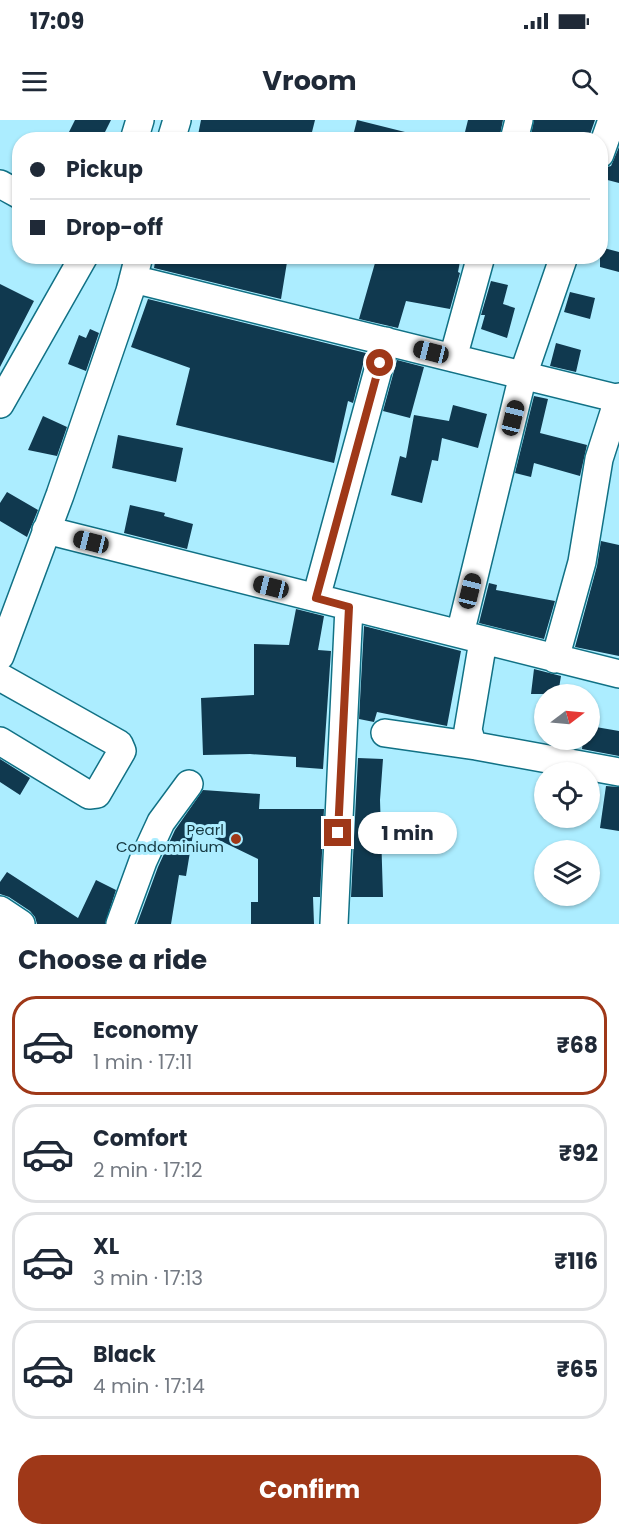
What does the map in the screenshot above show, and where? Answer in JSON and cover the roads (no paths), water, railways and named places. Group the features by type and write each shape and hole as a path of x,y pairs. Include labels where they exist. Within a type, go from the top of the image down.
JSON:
{"street":[{"path":"4,392 79,264"},
{"path":"453,358 479,264"},
{"path":"476,746 471,741 468,730 471,638 523,375 561,264"},
{"path":"0,656 94,399 136,268 386,341 619,398 599,459 582,562 555,658"},
{"path":"316,598 386,341"},
{"path":"46,530 619,674"},
{"path":"334,924 349,607"},
{"path":"0,677 119,744 122,751 97,794 93,796 0,741"},
{"path":"385,733 476,746 619,772"},
{"path":"120,924 143,861 162,822 189,784"},
{"path":"0,910 21,924"}],"place":[{"name":"Pearl Condominium","path":"236,839"}]}
